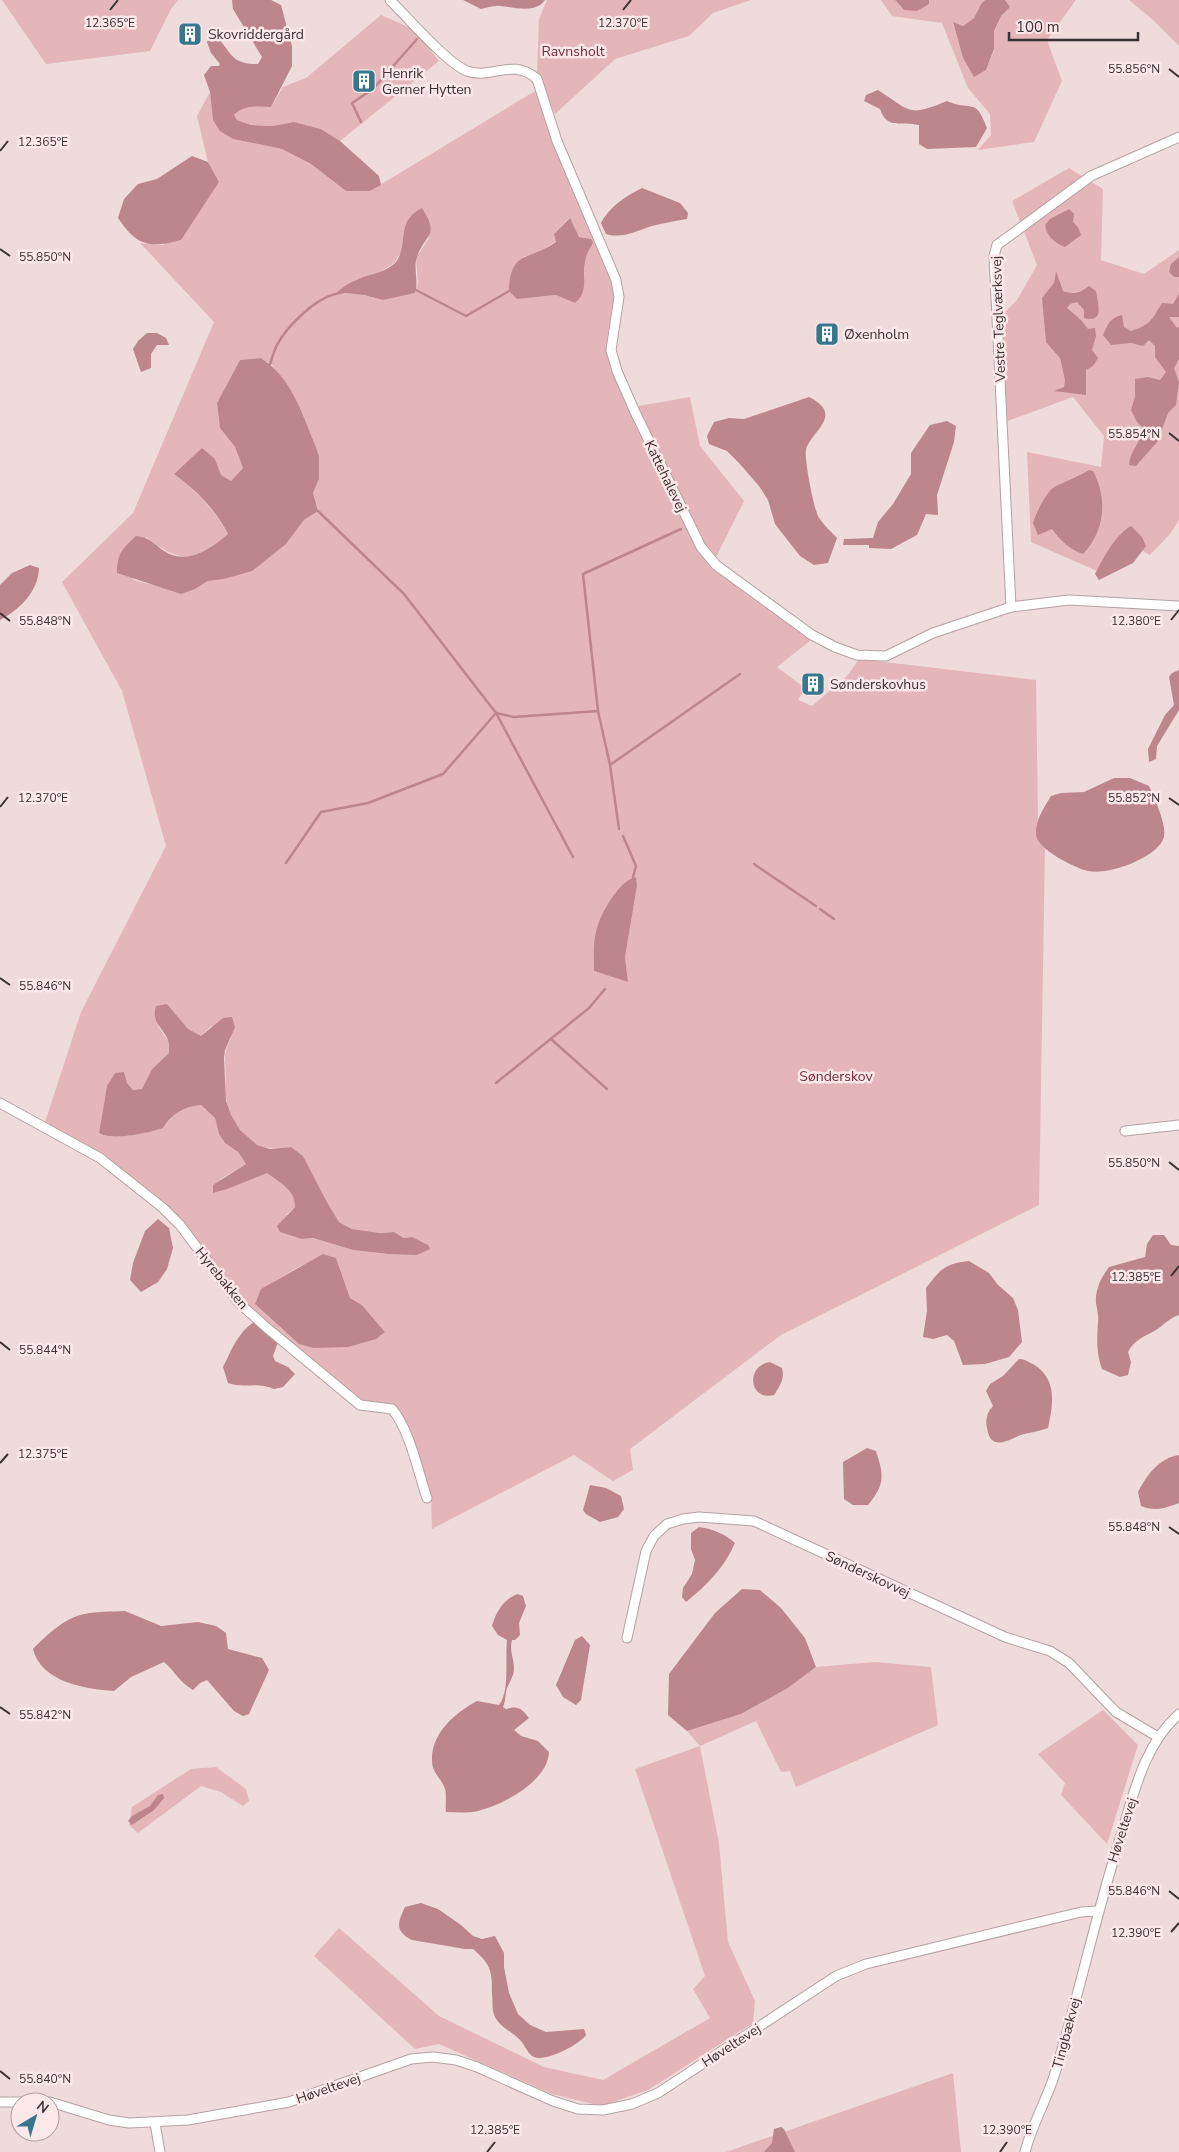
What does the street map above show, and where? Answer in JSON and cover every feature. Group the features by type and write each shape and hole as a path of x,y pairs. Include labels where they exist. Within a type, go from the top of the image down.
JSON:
{"street":[{"name":"Kattehalevej","path":"390,0 448,58 464,70 473,73 520,69 529,72 537,79 557,141 616,280 619,297 612,350 617,370 635,412 701,547 716,565 812,635 835,647 857,655 886,656 933,633 1011,607 1069,600 1179,606"},
{"name":"Vestre Teglværksvej","path":"1011,607 994,256 997,245 1091,176 1179,137"},
{"name":"Hyrebakken","path":"0,1103 100,1158 163,1208 180,1226 239,1303 267,1328 360,1405 392,1409 398,1417 426,1498"},
{"path":"1125,1131 1179,1125"},
{"name":"Sønderskovvej","path":"627,1638 646,1551 654,1536 668,1524 683,1519 698,1517 754,1521 1006,1637 1050,1651 1069,1663 1116,1712 1158,1736"},
{"name":"Høveltevej","path":"60,2105 108,2120 129,2124 188,2120 289,2102 410,2059 433,2057 456,2060 553,2101 578,2109 603,2110 632,2104 658,2093 836,1976 851,1969 1059,1918 1098,1911 1139,1777 1158,1736 1179,1714"},
{"name":"Tingbækvej","path":"1026,2152 1056,2071 1098,1911"},
{"path":"155,2123 160,2152"}],"green space":[{"path":"2,0 178,0 171,9 150,51 46,64"},
{"name":"Ravnsholt","path":"547,0 751,0 713,13 689,36 615,59 555,114 537,74 539,19"},
{"path":"881,0 895,0 904,10 929,4 929,0 985,0 974,18 963,26 953,23 963,58 986,70 994,50 994,31 1001,16 1009,7 1005,0 1076,0 1047,40 1062,81 1034,142 978,150 991,135 990,114 968,88 942,23 892,16"},
{"path":"1129,0 1179,0 1179,46 1153,20"},
{"path":"381,15 413,29 439,61 340,141 321,129 294,122 273,126 251,125 237,120 234,115 242,109 256,106 271,107 283,87 306,78"},
{"name":"Sønderskov","path":"535,91 575,196 616,291 607,339 627,408 690,397 700,446 744,501 711,567 811,640 777,667 805,688 798,700 812,706 848,675 859,659 1036,680 1038,819 1036,836 1045,849 1039,1205 781,1335 630,1449 633,1470 613,1481 574,1455 432,1529 431,1497 393,1408 359,1401 260,1319 234,1293 188,1234 101,1155 45,1122 81,1012 166,846 122,691 62,582 133,513 214,322 140,243 163,245 219,182 208,162 197,116 210,92 213,120 233,139 282,149 311,164 346,191 370,191","holes":["415,211 429,238 416,258 418,284 415,292 383,300 345,293 333,295 355,280 375,275 394,263 401,252 403,237","569,218 579,237 591,239 592,244 585,259 584,283 576,303 556,295 525,298 523,257 544,250 556,241 554,234","261,358 272,365 302,414 319,456 319,479 313,493 318,511 304,520 286,544 271,555 224,579 208,581 195,589 149,584 133,580 146,537 169,552 179,556 187,556 196,555 228,534 217,516 204,501 174,474 186,463 215,459 221,475 231,481 243,468 235,447 220,428 217,403 240,360","637,886 625,957 628,982 594,971 596,931","167,1004 188,1030 201,1036 211,1026 231,1038 225,1056 226,1098 230,1112 241,1132 257,1145 265,1148 291,1147 303,1156 339,1222 352,1229 380,1233 394,1232 405,1238 412,1237 388,1254 353,1250 313,1238 302,1239 286,1215 295,1207 290,1190 267,1172 219,1180 246,1164 238,1152 225,1143 219,1134 215,1118 201,1105 189,1107 179,1112 170,1118 163,1128 121,1136 99,1133 107,1086 127,1083 133,1090 143,1089 152,1069 169,1053 168,1041 158,1026","336,1258 350,1298 362,1305 385,1332 313,1348 299,1344 255,1304 262,1289 300,1266"]},
{"path":"1069,168 1103,189 1101,260 1144,274 1179,250 1179,520 1170,534 1150,555 1119,538 1097,571 1031,542 1027,452 1101,467 1104,436 1073,397 1005,422 1003,314 1017,300 1037,265 1012,201"},
{"path":"875,1662 931,1667 938,1725 796,1787 790,1771 781,1772 756,1721 700,1746 687,1731 741,1714 788,1688 816,1667"},
{"path":"1103,1710 1138,1745 1107,1844 1061,1795 1065,1783 1038,1754"},
{"path":"700,1746 719,1843 728,1942 755,2001 753,2023 648,2090 601,2106 552,2094 439,2044 415,2049 314,1956 339,1928 439,2016 544,2067 603,2080 710,2018 693,1989 705,1976 635,1769"},
{"path":"216,1767 246,1789 249,1801 243,1806 221,1792 201,1786 138,1833 129,1825 132,1807 191,1769"},
{"path":"953,2073 961,2152 726,2152"}],"shaded area":[{"path":"232,0 271,0 281,5 292,46 292,66 271,107 256,106 242,109 234,115 237,120 251,125 273,126 294,122 321,129 340,141 379,176 381,185 370,191 346,191 311,164 282,149 233,139 220,131 213,120 210,92 204,75 211,66 219,66 220,64 211,53 207,42 212,35 216,37 233,57 244,63 258,64 262,57 233,9"},
{"path":"463,0 545,0 536,7 530,8 493,6 481,9"},
{"path":"895,0 929,0 929,4 917,11 904,10"},
{"path":"985,0 1005,0 1010,7 1001,16 994,31 994,49 986,70 974,77 963,58 953,22 963,26 974,18"},
{"path":"878,90 911,110 925,109 947,101 976,108 987,128 976,147 927,149 919,144 919,125 891,122 883,116 880,109 864,101 866,95"},
{"path":"192,156 208,162 219,182 181,240 152,244 137,239 118,218 124,199 138,184 157,179"},
{"path":"642,188 680,203 688,213 687,219 656,225 624,235 606,234 601,223 604,217 624,198"},
{"path":"422,208 431,230 417,257 415,293 383,300 345,293 332,296 351,282 385,270 394,264 399,258 408,220 413,213"},
{"path":"1069,209 1074,214 1073,222 1078,227 1081,235 1065,247 1052,239 1045,225 1050,219"},
{"path":"570,218 579,237 591,239 593,243 587,254 584,268 584,289 579,299 575,303 556,295 517,299 509,291 513,268 523,258 556,242 554,234"},
{"path":"1179,257 1179,277 1174,277 1169,272 1171,264"},
{"path":"1056,271 1063,291 1077,293 1089,286 1096,291 1099,312 1095,318 1084,318 1084,310 1077,302 1070,304 1067,308 1088,329 1095,328 1096,336 1092,350 1098,358 1093,366 1086,370 1086,395 1054,391 1064,387 1065,380 1060,358 1046,342 1042,298 1054,283"},
{"path":"1179,294 1179,317 1169,317 1177,328 1179,327 1179,359 1174,368 1179,382 1176,405 1168,413 1158,441 1136,466 1129,465 1131,455 1144,429 1137,422 1131,410 1135,397 1135,379 1148,377 1160,380 1166,372 1155,357 1155,346 1149,340 1143,346 1131,343 1111,345 1103,335 1110,322 1122,315 1124,327 1131,331 1147,324 1162,303 1173,304"},
{"path":"147,333 157,333 166,338 169,345 157,345 151,354 151,368 141,372 133,349 138,341"},
{"path":"261,358 272,366 288,386 301,410 316,447 319,456 319,479 313,493 318,511 304,520 286,544 252,571 224,579 208,581 195,589 181,594 117,573 121,552 136,536 148,539 164,551 181,557 198,554 228,534 205,501 174,474 202,448 215,459 221,475 231,481 243,468 235,447 220,428 217,403 240,360"},
{"path":"809,397 820,404 825,410 822,424 806,450 806,463 810,484 819,518 837,538 828,563 814,565 800,556 775,524 768,500 759,486 727,451 709,444 707,436 714,422 729,418 744,419"},
{"path":"947,421 956,426 954,442 937,495 938,515 926,514 917,535 891,549 869,548 869,545 843,545 844,539 873,538 878,522 893,504 911,474 911,453 930,425"},
{"path":"1089,470 1093,471 1098,482 1101,493 1102,514 1096,535 1083,554 1066,544 1052,529 1038,535 1033,523 1042,502 1053,488"},
{"path":"1131,526 1142,537 1146,546 1133,563 1099,580 1095,574 1106,554 1120,535"},
{"path":"30,565 39,568 35,585 21,605 0,620 0,585 12,573"},
{"path":"1179,670 1179,710 1157,746 1156,759 1149,762 1148,749 1165,715 1174,705 1169,677 1172,673"},
{"path":"1114,778 1130,778 1149,786 1160,811 1164,826 1164,837 1160,844 1143,858 1132,863 1120,868 1097,872 1075,866 1049,852 1038,840 1036,830 1040,814 1051,796 1061,793 1084,792"},
{"path":"636,877 637,886 625,957 628,982 594,971 594,946 598,925 605,908 623,885"},
{"path":"167,1004 188,1029 201,1036 223,1018 232,1017 235,1027 225,1050 224,1058 226,1101 231,1115 240,1130 257,1145 270,1149 291,1147 303,1156 339,1222 352,1229 380,1233 394,1232 404,1238 412,1237 428,1245 430,1249 417,1255 388,1254 353,1250 313,1238 302,1239 280,1232 277,1226 295,1207 294,1201 290,1191 267,1173 213,1193 213,1185 246,1164 238,1152 225,1143 219,1134 215,1118 201,1105 189,1107 179,1112 170,1118 163,1128 157,1130 121,1136 99,1133 107,1086 115,1073 124,1072 127,1083 133,1090 142,1089 152,1069 169,1053 168,1040 155,1017 156,1006"},
{"path":"158,1219 169,1228 173,1248 167,1269 158,1282 141,1292 130,1280 133,1263 145,1231"},
{"path":"1153,1235 1164,1235 1171,1245 1179,1246 1179,1315 1134,1344 1128,1352 1131,1362 1128,1375 1120,1377 1102,1369 1100,1363 1097,1346 1098,1317 1096,1298 1098,1288 1109,1267 1145,1257 1147,1244"},
{"path":"323,1254 336,1258 350,1298 362,1305 385,1332 376,1339 348,1347 313,1348 299,1344 255,1304 261,1289"},
{"path":"969,1261 989,1273 998,1285 1013,1298 1018,1310 1022,1342 1009,1357 985,1364 963,1365 954,1341 947,1335 933,1339 923,1337 927,1311 926,1288 944,1268"},
{"path":"254,1322 278,1342 273,1356 275,1361 288,1367 295,1374 283,1387 274,1389 228,1383 223,1367 239,1336"},
{"path":"1019,1359 1033,1364 1047,1377 1052,1393 1048,1428 1024,1434 1007,1441 997,1442 989,1436 987,1428 987,1416 993,1406 986,1391 990,1384 1003,1376"},
{"path":"770,1362 782,1368 783,1375 774,1395 766,1395 759,1393 753,1382 757,1370 762,1365"},
{"path":"867,1448 876,1451 881,1467 880,1485 874,1498 868,1505 853,1505 844,1499 843,1462"},
{"path":"1179,1455 1179,1503 1156,1509 1141,1506 1138,1492 1145,1479 1154,1468 1165,1460"},
{"path":"590,1485 606,1488 621,1496 624,1509 618,1517 600,1522 586,1514 583,1510"},
{"path":"699,1527 718,1532 735,1543 726,1560 714,1576 686,1602 682,1597 683,1588 692,1574 695,1560 691,1549 691,1533"},
{"path":"742,1589 760,1590 781,1608 805,1638 816,1667 788,1688 741,1714 687,1731 668,1715 669,1674 715,1613"},
{"path":"518,1594 523,1596 526,1606 519,1623 520,1635 515,1640 512,1640 511,1648 514,1671 507,1688 503,1707 506,1709 514,1707 519,1709 529,1718 514,1730 521,1736 538,1741 549,1752 547,1763 532,1783 509,1799 473,1812 446,1812 445,1789 432,1765 433,1751 440,1733 446,1725 469,1706 477,1701 499,1705 505,1692 507,1640 498,1635 492,1626 495,1616 504,1603"},
{"path":"125,1611 161,1626 198,1622 216,1626 226,1633 228,1649 262,1658 269,1670 249,1714 243,1716 234,1711 207,1680 200,1683 193,1690 164,1662 131,1677 114,1691 78,1686 66,1682 45,1669 38,1660 33,1649 57,1627 70,1619 90,1613"},
{"path":"582,1636 590,1645 581,1700 576,1705 563,1697 556,1685 575,1640"},
{"path":"163,1794 164,1798 154,1810 132,1825 128,1821 132,1816 150,1806 158,1795"},
{"path":"421,1903 438,1909 473,1936 482,1939 495,1936 504,1953 504,1967 509,1993 518,2014 530,2025 546,2032 584,2029 586,2035 576,2044 552,2056 537,2058 532,2056 520,2040 497,2020 493,2009 490,1969 473,1949 412,1940 402,1933 399,1922 405,1907"},
{"path":"781,2127 784,2129 795,2152 764,2152 772,2143 774,2129"}],"waterway":[{"path":"361,122 352,103 373,89 417,39"},
{"path":"416,290 466,316 509,291"},
{"path":"270,364 277,345 294,322 310,307 335,294"},
{"path":"318,511 404,594 496,713 573,857"},
{"path":"598,711 583,574 681,529"},
{"path":"610,765 740,674"},
{"path":"286,863 321,812 368,803 443,774 496,713 514,717 598,711 610,765 619,829"},
{"path":"623,836 636,866 633,877"},
{"path":"754,864 816,906"},
{"path":"820,909 834,919"},
{"path":"496,1083 589,1008 605,989"},
{"path":"551,1039 607,1089"}],"place":[{"name":"Skovriddergård","path":"190,34"},
{"name":"Henrik Gerner Hytten","path":"364,81"},
{"name":"Øxenholm","path":"827,334"},
{"name":"Sønderskovhus","path":"813,684"}]}
